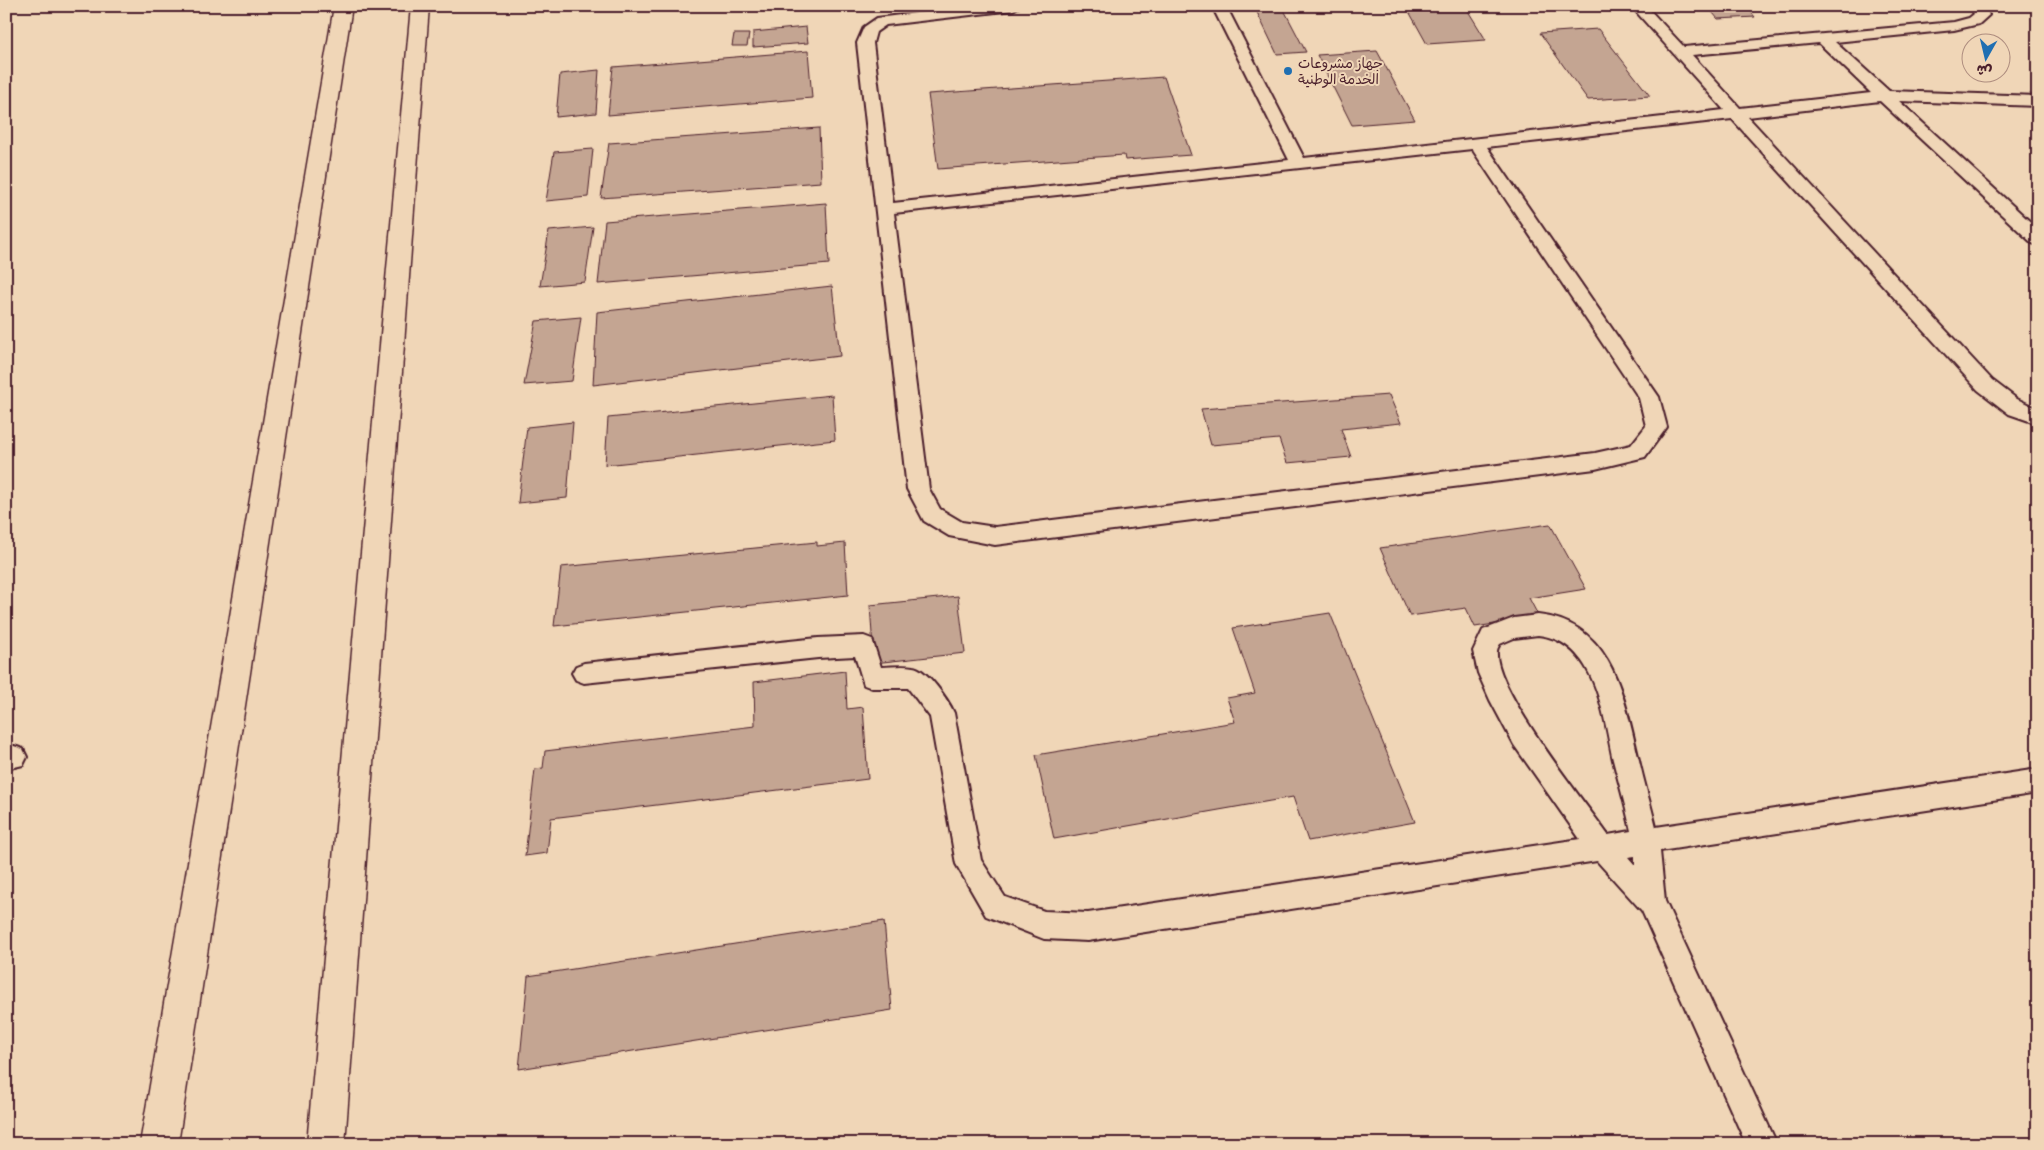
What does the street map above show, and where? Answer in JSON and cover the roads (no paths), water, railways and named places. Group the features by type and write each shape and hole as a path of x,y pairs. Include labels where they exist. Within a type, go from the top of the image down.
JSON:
{"street":[{"path":"158,1144 343,6"},
{"path":"326,1144 420,6"}],"lane":[{"path":"1013,6 882,21 869,30 865,44 918,490 932,515 957,530 995,536 1595,461 1638,451 1657,427 1649,397 1476,144"},
{"path":"1219,6 1299,164"},
{"path":"1638,6 1985,384 2009,405 2038,418"},
{"path":"1680,52 1824,40 1954,26 1974,21 1978,18 1982,14 1977,6"},
{"path":"1824,40 2038,239"},
{"path":"884,210 1884,96 2038,101"},
{"path":"1652,902 1646,841 1614,706 1601,672 1582,643 1560,628 1533,625 1507,628 1491,637 1485,651 1490,673 1502,700 1523,737 1602,848 1652,902 1762,1144"},
{"path":"584,673 818,648 864,646 872,678 914,677 942,713 969,864 996,907 1044,925 1088,926 2038,782"}],"place":[{"name":"جهاز مشروعات الخدمة الوطنية","path":"1288,71"}]}
